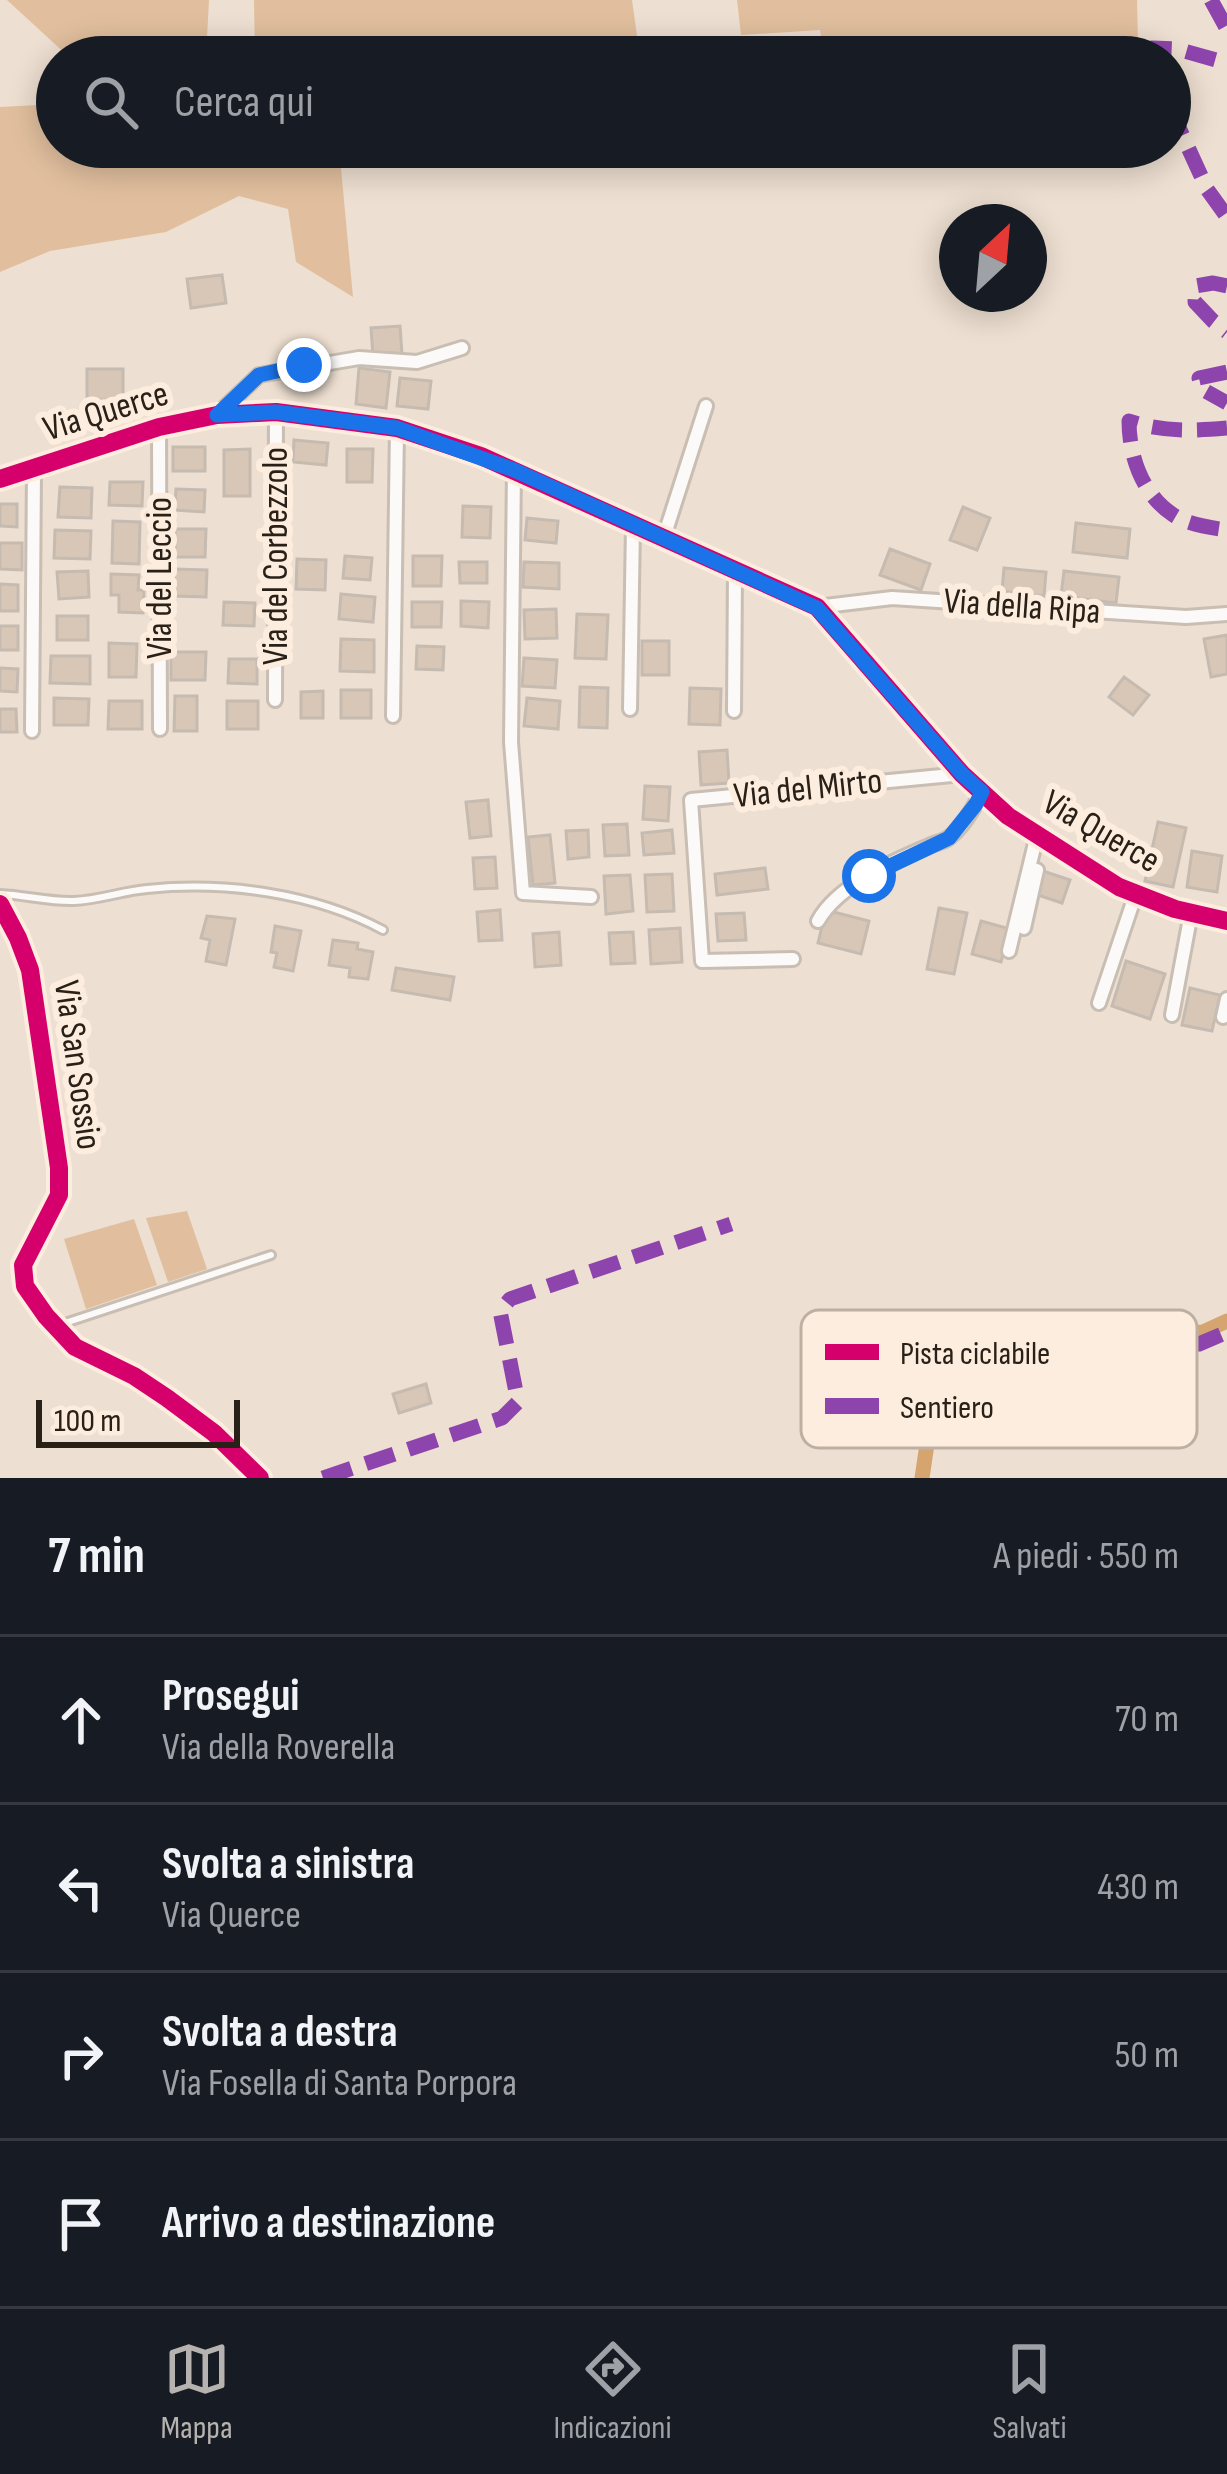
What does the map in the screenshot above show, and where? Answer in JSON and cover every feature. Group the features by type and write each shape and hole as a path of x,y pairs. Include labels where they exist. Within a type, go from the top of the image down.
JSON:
{"street":[{"path":"217,415 259,375 359,358 417,362 462,348"},
{"path":"663,539 706,406"},
{"name":"Via Querce","path":"0,478 159,427 217,415 276,412 397,428 514,470 817,608 962,774 1008,816 1119,887 1227,921"},
{"name":"Via del Corbezzolo","path":"275,700 276,412"},
{"name":"Via del Leccio","path":"159,427 160,729"},
{"path":"393,716 397,428"},
{"path":"32,731 34,469"},
{"path":"514,470 511,742 523,892 591,897"},
{"path":"630,709 633,525"},
{"path":"734,711 735,572"},
{"name":"Via della Ripa","path":"817,608 892,598 1186,617 1227,614"},
{"name":"Via del Mirto","path":"793,959 703,961 691,800 962,774"},
{"path":"818,921 826,907 857,883 949,838 982,792"},
{"path":"1024,928 1041,838"},
{"path":"1009,951 1041,838"},
{"path":"1099,1003 1136,893"},
{"name":"Via San Sossio","path":"0,904 30,970 59,1168 59,1195 23,1265 25,1286 75,1347 134,1376 214,1433 260,1478"},
{"path":"1172,1015 1191,913"},
{"path":"1223,1017 1227,999"}],"lane":[{"path":"0,894 69,901 145,889 232,887 351,913 382,930"},
{"path":"55,1326 271,1256"}],"shaded area":[{"path":"7,0 209,0 207,36 46,36"},
{"path":"254,0 632,0 637,36 255,36"},
{"path":"737,0 1137,0 1138,36 821,36 820,30 741,35"},
{"path":"36,105 36,168 341,168 353,297 296,262 288,209 239,196 166,232 50,251 0,272 0,107"},
{"path":"187,1211 207,1269 168,1282 146,1218"},
{"path":"134,1219 157,1285 86,1309 64,1239"}],"building":[{"path":"222,275 226,303 191,308 187,279"},
{"path":"400,326 402,354 373,356 371,328"},
{"path":"359,368 390,372 386,408 356,404"},
{"path":"87,369 123,369 123,400 87,400"},
{"path":"400,378 431,381 428,409 397,406"},
{"path":"294,440 328,443 326,465 293,462"},
{"path":"173,447 205,447 205,471 173,471"},
{"path":"250,449 250,496 224,496 224,450"},
{"path":"347,449 373,449 372,482 347,482"},
{"path":"110,482 143,482 142,506 109,505"},
{"path":"60,487 92,488 91,518 58,517"},
{"path":"176,489 205,490 204,512 175,510"},
{"path":"0,504 17,504 17,527 0,526"},
{"path":"463,506 491,507 490,538 462,537"},
{"path":"963,507 990,518 977,550 950,540"},
{"path":"527,518 558,521 556,543 525,540"},
{"path":"113,521 140,522 139,564 112,563"},
{"path":"1076,523 1130,529 1127,558 1073,552"},
{"path":"175,529 206,529 205,557 175,557"},
{"path":"55,530 91,531 90,559 54,558"},
{"path":"0,543 22,543 22,570 0,569"},
{"path":"890,549 930,564 921,590 880,575"},
{"path":"345,556 372,558 370,580 343,578"},
{"path":"413,556 442,556 441,586 413,586"},
{"path":"297,559 326,560 325,590 296,589"},
{"path":"459,562 487,562 487,583 460,583"},
{"path":"524,562 559,563 559,589 523,587"},
{"path":"1004,568 1046,572 1044,596 1002,591"},
{"path":"174,569 207,570 206,597 174,596"},
{"path":"88,571 89,597 59,599 57,572"},
{"path":"1064,571 1119,577 1116,603 1061,596"},
{"path":"111,574 139,575 143,613 119,612 119,595 111,595"},
{"path":"0,584 18,585 18,611 0,611"},
{"path":"341,594 375,597 373,622 339,619"},
{"path":"461,601 489,602 488,628 461,626"},
{"path":"224,602 255,603 254,626 223,625"},
{"path":"412,602 442,602 441,627 412,627"},
{"path":"556,609 557,638 525,639 524,610"},
{"path":"577,614 608,615 606,659 575,658"},
{"path":"57,616 88,616 88,640 57,640"},
{"path":"0,626 18,626 18,650 0,650"},
{"path":"1227,635 1227,674 1211,677 1204,639"},
{"path":"341,639 374,640 374,672 340,671"},
{"path":"642,641 669,641 669,675 642,675"},
{"path":"109,643 137,644 136,677 109,677"},
{"path":"417,646 444,647 443,670 416,669"},
{"path":"171,652 206,652 205,680 171,680"},
{"path":"51,656 90,656 90,684 50,683"},
{"path":"524,658 557,660 555,688 522,686"},
{"path":"229,659 257,659 257,684 228,683"},
{"path":"0,668 18,669 17,692 0,691"},
{"path":"1124,677 1149,695 1133,715 1109,697"},
{"path":"580,687 608,688 607,728 579,727"},
{"path":"690,688 721,689 720,725 689,724"},
{"path":"341,690 371,690 371,718 341,718"},
{"path":"323,691 323,718 301,718 301,692"},
{"path":"175,696 197,696 197,731 174,731"},
{"path":"54,698 89,699 88,725 54,725"},
{"path":"527,698 560,701 558,729 524,726"},
{"path":"109,701 142,701 142,729 108,729"},
{"path":"227,701 258,701 258,729 227,729"},
{"path":"0,709 16,709 17,732 0,732"},
{"path":"727,750 729,783 701,785 699,752"},
{"path":"645,786 670,787 668,821 643,819"},
{"path":"488,800 491,836 470,838 466,802"},
{"path":"1158,822 1186,828 1173,887 1145,881"},
{"path":"627,824 629,855 605,856 603,825"},
{"path":"588,830 589,857 568,859 566,831"},
{"path":"672,830 674,853 644,855 642,833"},
{"path":"550,835 555,883 533,885 528,837"},
{"path":"1192,851 1222,856 1217,892 1187,887"},
{"path":"495,857 497,888 475,889 473,858"},
{"path":"765,868 768,889 717,895 715,874"},
{"path":"1043,871 1070,880 1062,903 1035,894"},
{"path":"672,874 674,911 647,912 645,875"},
{"path":"630,875 633,911 606,914 604,876"},
{"path":"939,908 967,913 954,974 927,969"},
{"path":"500,910 502,940 479,941 477,912"},
{"path":"826,910 869,921 861,954 818,943"},
{"path":"744,913 746,940 718,941 716,914"},
{"path":"207,916 235,919 226,965 206,961 210,940 201,938"},
{"path":"981,921 1010,929 1001,962 972,954"},
{"path":"275,926 301,931 293,971 274,967"},
{"path":"680,928 682,962 651,964 649,930"},
{"path":"559,932 561,965 535,967 533,934"},
{"path":"633,932 635,963 611,964 609,933"},
{"path":"333,940 358,943 357,949 373,952 368,979 349,977 350,968 329,965"},
{"path":"1126,961 1165,974 1150,1019 1112,1006"},
{"path":"396,968 454,977 450,1000 392,990"},
{"path":"1190,988 1220,995 1212,1031 1182,1025"},
{"path":"426,1384 431,1403 399,1413 393,1394"}],"waterway":[{"path":"1197,1332 1227,1321"},
{"path":"922,1478 926,1448"}],"marked path":[{"path":"1211,0 1227,29"},
{"path":"1191,53 1227,63"},
{"path":"1191,154 1227,217"},
{"path":"1227,286 1196,286 1195,302 1227,332"},
{"path":"1227,372 1199,378 1202,389 1227,403"},
{"path":"1227,428 1177,430 1129,421 1135,460 1153,496 1184,520 1227,530"},
{"path":"323,1478 502,1418 518,1402 500,1311 510,1299 731,1224"},
{"path":"1197,1344 1227,1332"}],"cycle path":[{"path":"0,479 159,427 217,415 276,412 397,428 481,456 817,607 962,774 1008,816 1119,887 1175,909 1227,921"},
{"path":"0,904 30,970 59,1168 59,1195 23,1265 25,1286 75,1347 167,1398 214,1433 260,1478"}],"route":[{"path":"304,365 259,375 217,415 276,412 397,428 514,470 817,608 982,792 949,838 869,876"}]}
